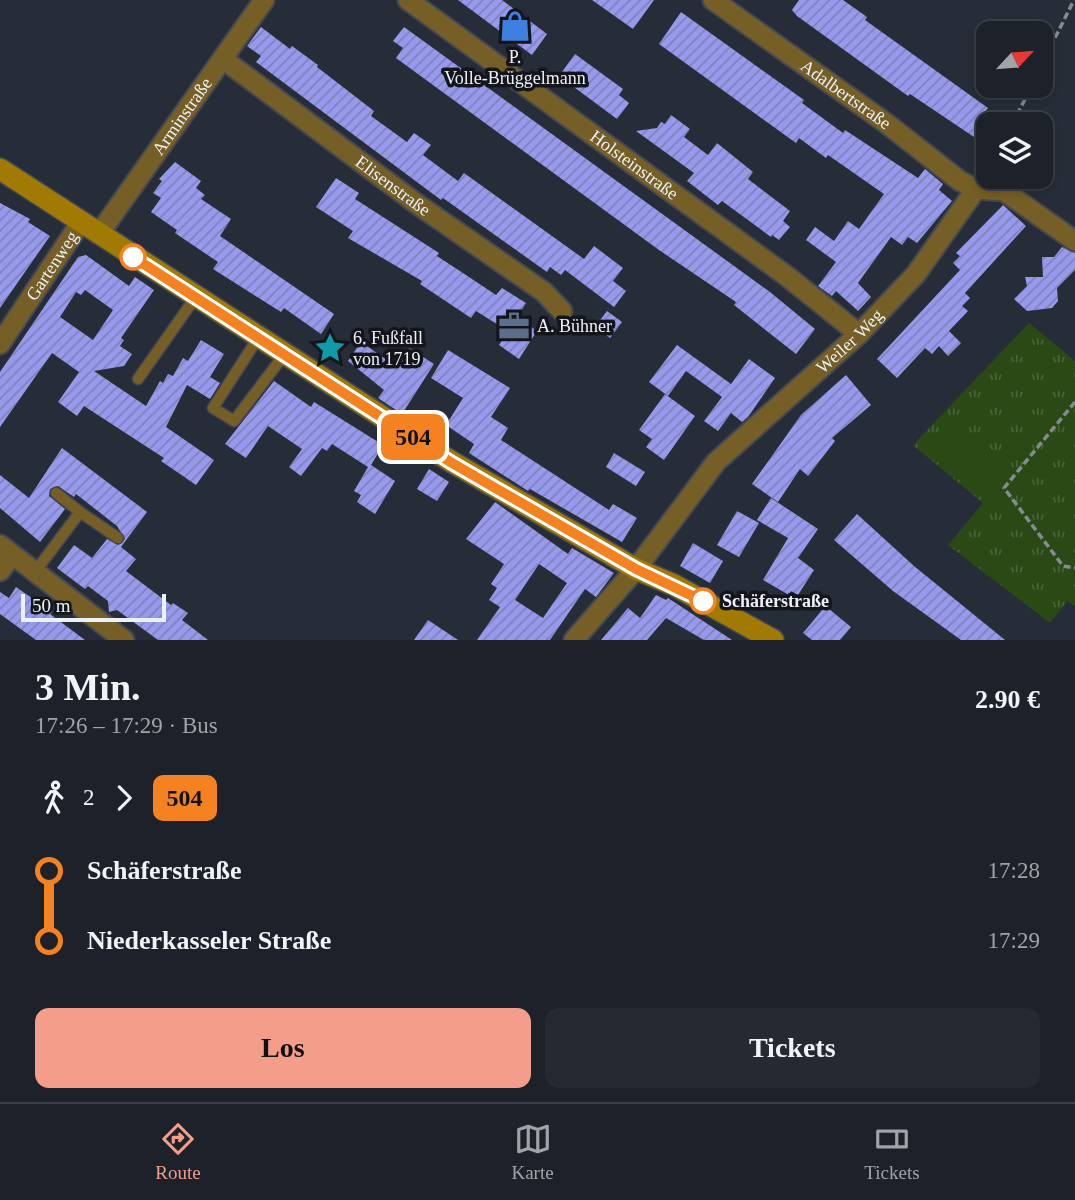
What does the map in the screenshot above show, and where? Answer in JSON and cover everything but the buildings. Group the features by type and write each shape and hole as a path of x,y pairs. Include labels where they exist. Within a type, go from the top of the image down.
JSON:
{"street":[{"name":"Arminstraße","path":"90,228 223,58 264,0"},
{"name":"Holsteinstraße","path":"408,0 788,277 859,334"},
{"name":"Adalbertstraße","path":"713,0 886,123 960,181 976,189"},
{"name":"Elisenstraße","path":"223,58 417,204 544,292 562,312"},
{"path":"0,169 452,463 636,569 674,585 773,640"},
{"name":"Weiler Weg","path":"574,640 636,569 716,461 859,334 916,274 976,189"},
{"path":"976,189 1004,191 1075,241"},
{"name":"Gartenweg","path":"0,344 90,228"},
{"path":"0,571 6,550 124,640"}],"lane":[{"path":"138,379 195,298"},
{"path":"258,338 213,408 234,421 284,355"},
{"path":"56,493 118,538"},
{"path":"35,572 80,512"}],"path":[{"path":"1054,40 1074,0"},
{"path":"1075,402 1004,488 1063,566 1075,568"}],"green space":[{"path":"1029,323 1075,361 1075,606 1067,601 1050,623 948,545 983,503 913,445"},
{"path":"953,435 987,465 1007,476 986,500 935,457"}],"bus line":[{"name":"504","path":"133,257 452,463 636,569 703,601"}],"place":[{"name":"P. Volle-Brüggelmann","path":"515,26"},
{"name":"A. Bühner","path":"514,326"},
{"name":"6. Fußfall von 1719","path":"330,348"},
{"name":"Schäferstraße","path":"703,601"}]}
